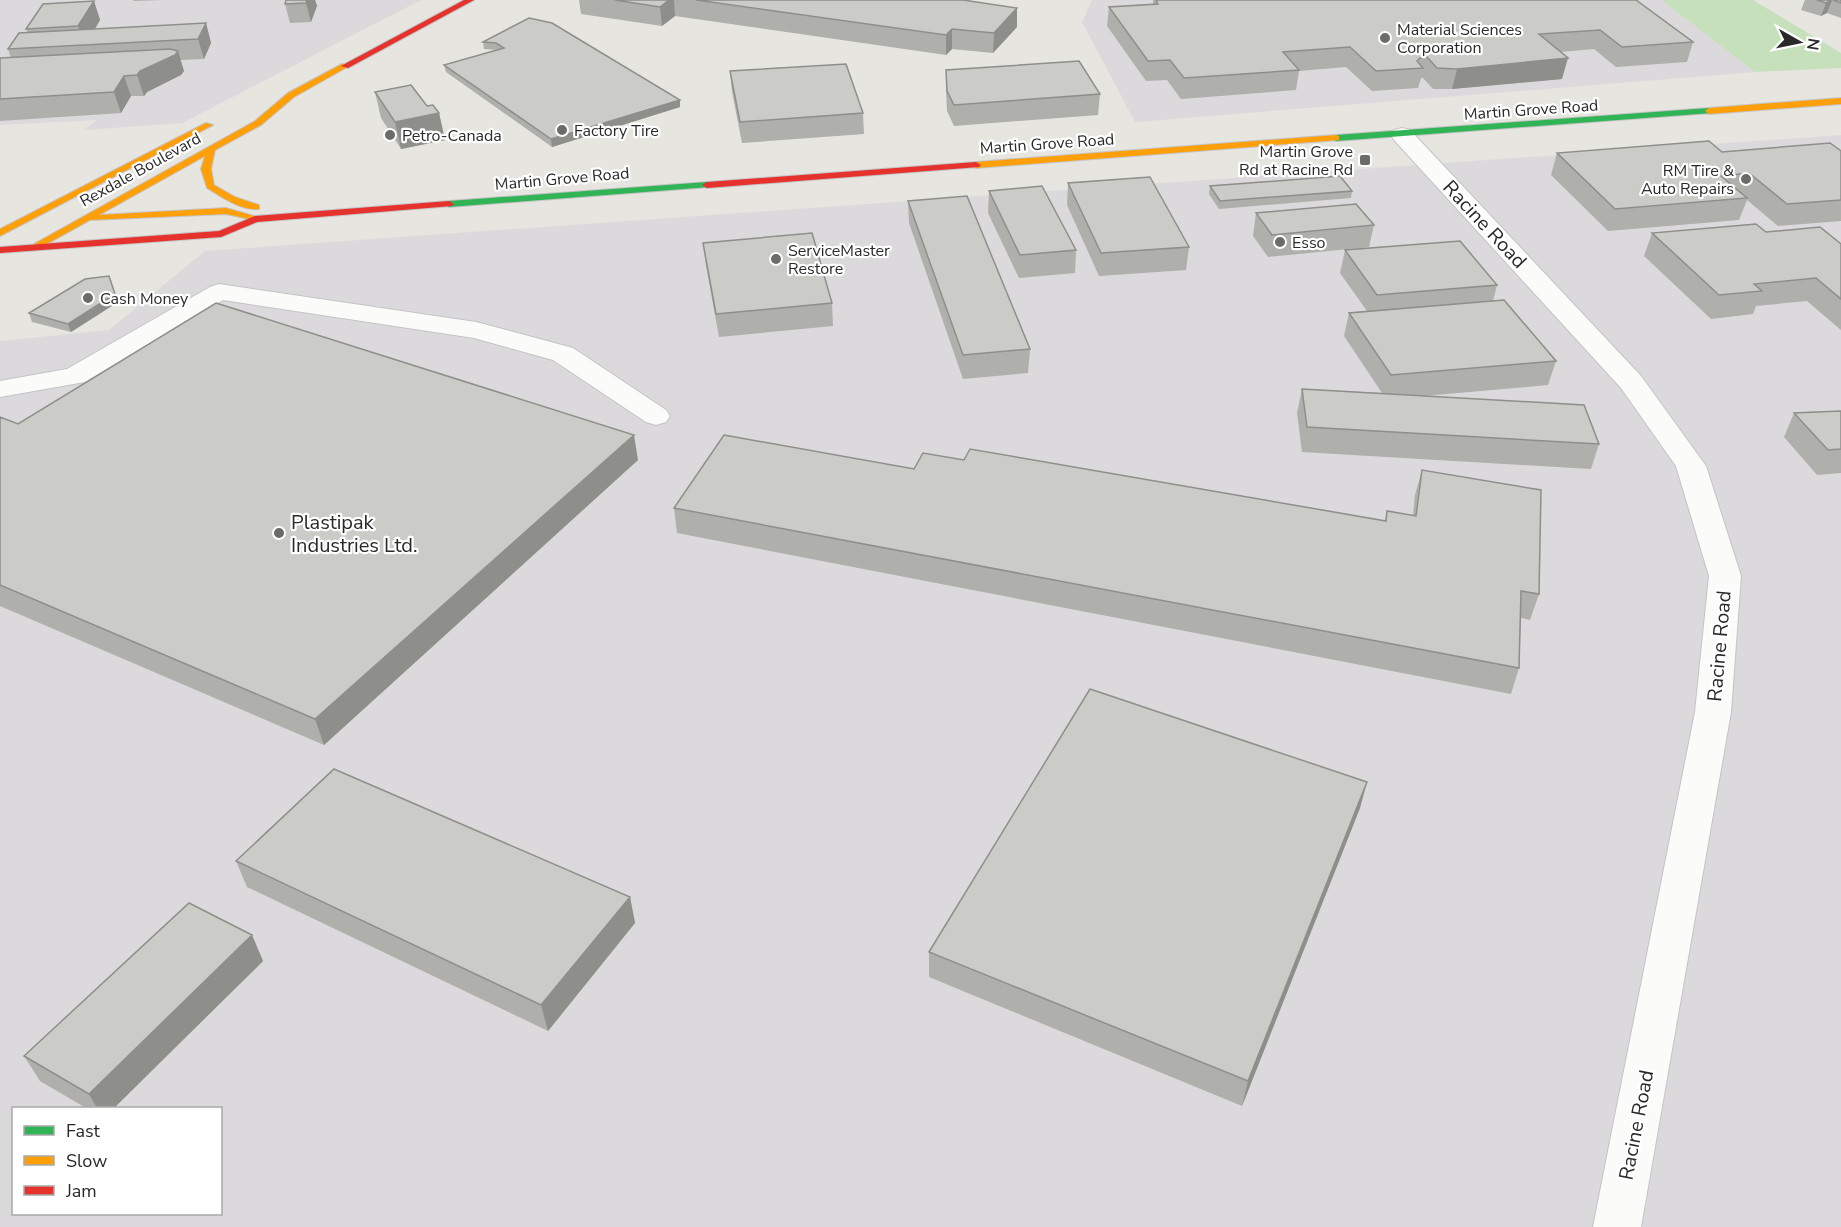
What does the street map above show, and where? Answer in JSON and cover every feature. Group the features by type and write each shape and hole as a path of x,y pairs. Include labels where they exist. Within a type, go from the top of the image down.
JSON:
{"main road":[{"name":"Rexdale Boulevard","path":"257,105 291,95 470,0"},
{"name":"Rexdale Boulevard","path":"0,264 258,123 291,95"},
{"name":"Martin Grove Road","path":"0,250 221,234 255,219 284,216 656,186 1402,135 1841,101"},
{"name":"Rexdale Boulevard","path":"0,233 218,120"},
{"path":"211,149 206,169 210,186 232,199 284,216"},
{"name":"Martin Grove Road","path":"0,224 226,211 255,219"}],"street":[{"name":"Racine Road","path":"1402,135 1631,382 1691,466 1725,576 1713,712 1617,1227"},
{"path":"0,389 75,376 219,292 476,330 542,348 563,354 656,416"}],"shaded area":[{"path":"0,0 421,0 182,123 84,130 97,120 0,125"},
{"name":"Material Sciences Corporation","path":"1092,0 1661,0 1755,72 1135,122 1082,22"},
{"path":"1841,135 1841,1227 0,1227 0,341 109,330 205,251"}],"green space":[{"path":"1661,0 1753,0 1841,53 1841,68 1755,72"}],"building":[{"path":"286,0 307,0 306,3 285,4"},
{"path":"615,0 669,0 660,7"},
{"path":"696,0 963,0 1017,8 994,33 952,29 946,35"},
{"name":"Material Sciences Corporation","path":"1156,0 1636,0 1693,42 1622,47 1600,30 1539,34 1568,58 1457,69 1437,68 1427,57 1417,61 1423,68 1376,71 1350,47 1283,52 1299,70 1184,78 1170,60 1148,61 1109,7 1158,4"},
{"path":"94,1 78,26 26,29 43,4"},
{"path":"529,18 552,23 680,100 551,139 444,65 504,48 496,43 483,42"},
{"path":"206,23 198,39 8,49 19,33"},
{"path":"170,49 178,51 175,55 140,71 137,75 124,76 114,92 0,99 0,58"},
{"path":"1079,61 1100,94 954,105 947,91 946,70"},
{"path":"846,64 863,113 740,122 730,71"},
{"path":"411,85 427,106 433,105 439,113 395,122 375,92"},
{"path":"1709,141 1722,152 1830,143 1841,151 1841,200 1787,204 1749,173 1721,176 1747,198 1615,209 1557,153"},
{"path":"1340,176 1352,191 1220,201 1210,186"},
{"path":"1150,177 1189,247 1101,253 1068,183"},
{"path":"1042,186 1076,250 1020,255 989,191"},
{"path":"967,196 1030,349 963,355 908,201"},
{"path":"1356,204 1374,225 1272,235 1256,213"},
{"path":"1756,224 1766,232 1820,227 1841,244 1841,299 1816,278 1754,284 1762,291 1719,295 1652,233"},
{"path":"812,233 832,303 716,314 703,243"},
{"path":"1460,241 1497,285 1377,295 1345,250"},
{"path":"109,276 115,294 68,324 29,313 85,279"},
{"path":"1504,300 1556,361 1391,375 1349,313"},
{"name":"Plastipak Industries Ltd.","path":"216,303 634,435 315,719 0,585 0,417 18,424"},
{"path":"1302,389 1584,405 1599,444 1307,427"},
{"path":"1841,411 1841,449 1828,450 1794,413"},
{"path":"724,435 914,469 923,453 964,460 970,449 1386,521 1387,511 1416,516 1422,470 1541,490 1539,594 1521,591 1519,668 674,508"},
{"path":"1090,689 1367,782 1248,1081 929,952"},
{"path":"334,769 630,897 541,1005 236,861"},
{"path":"189,903 252,935 89,1094 24,1056"}],"traffic: fast":[{"path":"1336,138 1709,111"},
{"path":"449,204 707,185"}],"traffic: slow":[{"path":"39,244 258,123 291,95 345,66"},
{"path":"1709,111 1841,101"},
{"path":"0,233 209,125"},
{"path":"976,165 1336,138"},
{"path":"211,149 206,169 210,186 232,199 256,207"},
{"path":"93,218 226,211 255,219"}],"traffic: jam":[{"path":"345,66 470,0"},
{"path":"707,185 976,165"},
{"path":"0,250 221,234 255,219 449,204"}],"place":[{"name":"Material Sciences Corporation","path":"1385,38"},
{"name":"Factory Tire","path":"562,130"},
{"name":"Petro-Canada","path":"390,135"},
{"name":"Martin Grove Rd at Racine Rd","path":"1365,160"},
{"name":"RM Tire & Auto Repairs","path":"1746,179"},
{"name":"Esso","path":"1280,242"},
{"name":"ServiceMaster Restore","path":"776,259"},
{"name":"Cash Money","path":"88,298"},
{"name":"Plastipak Industries Ltd.","path":"279,533"}]}
